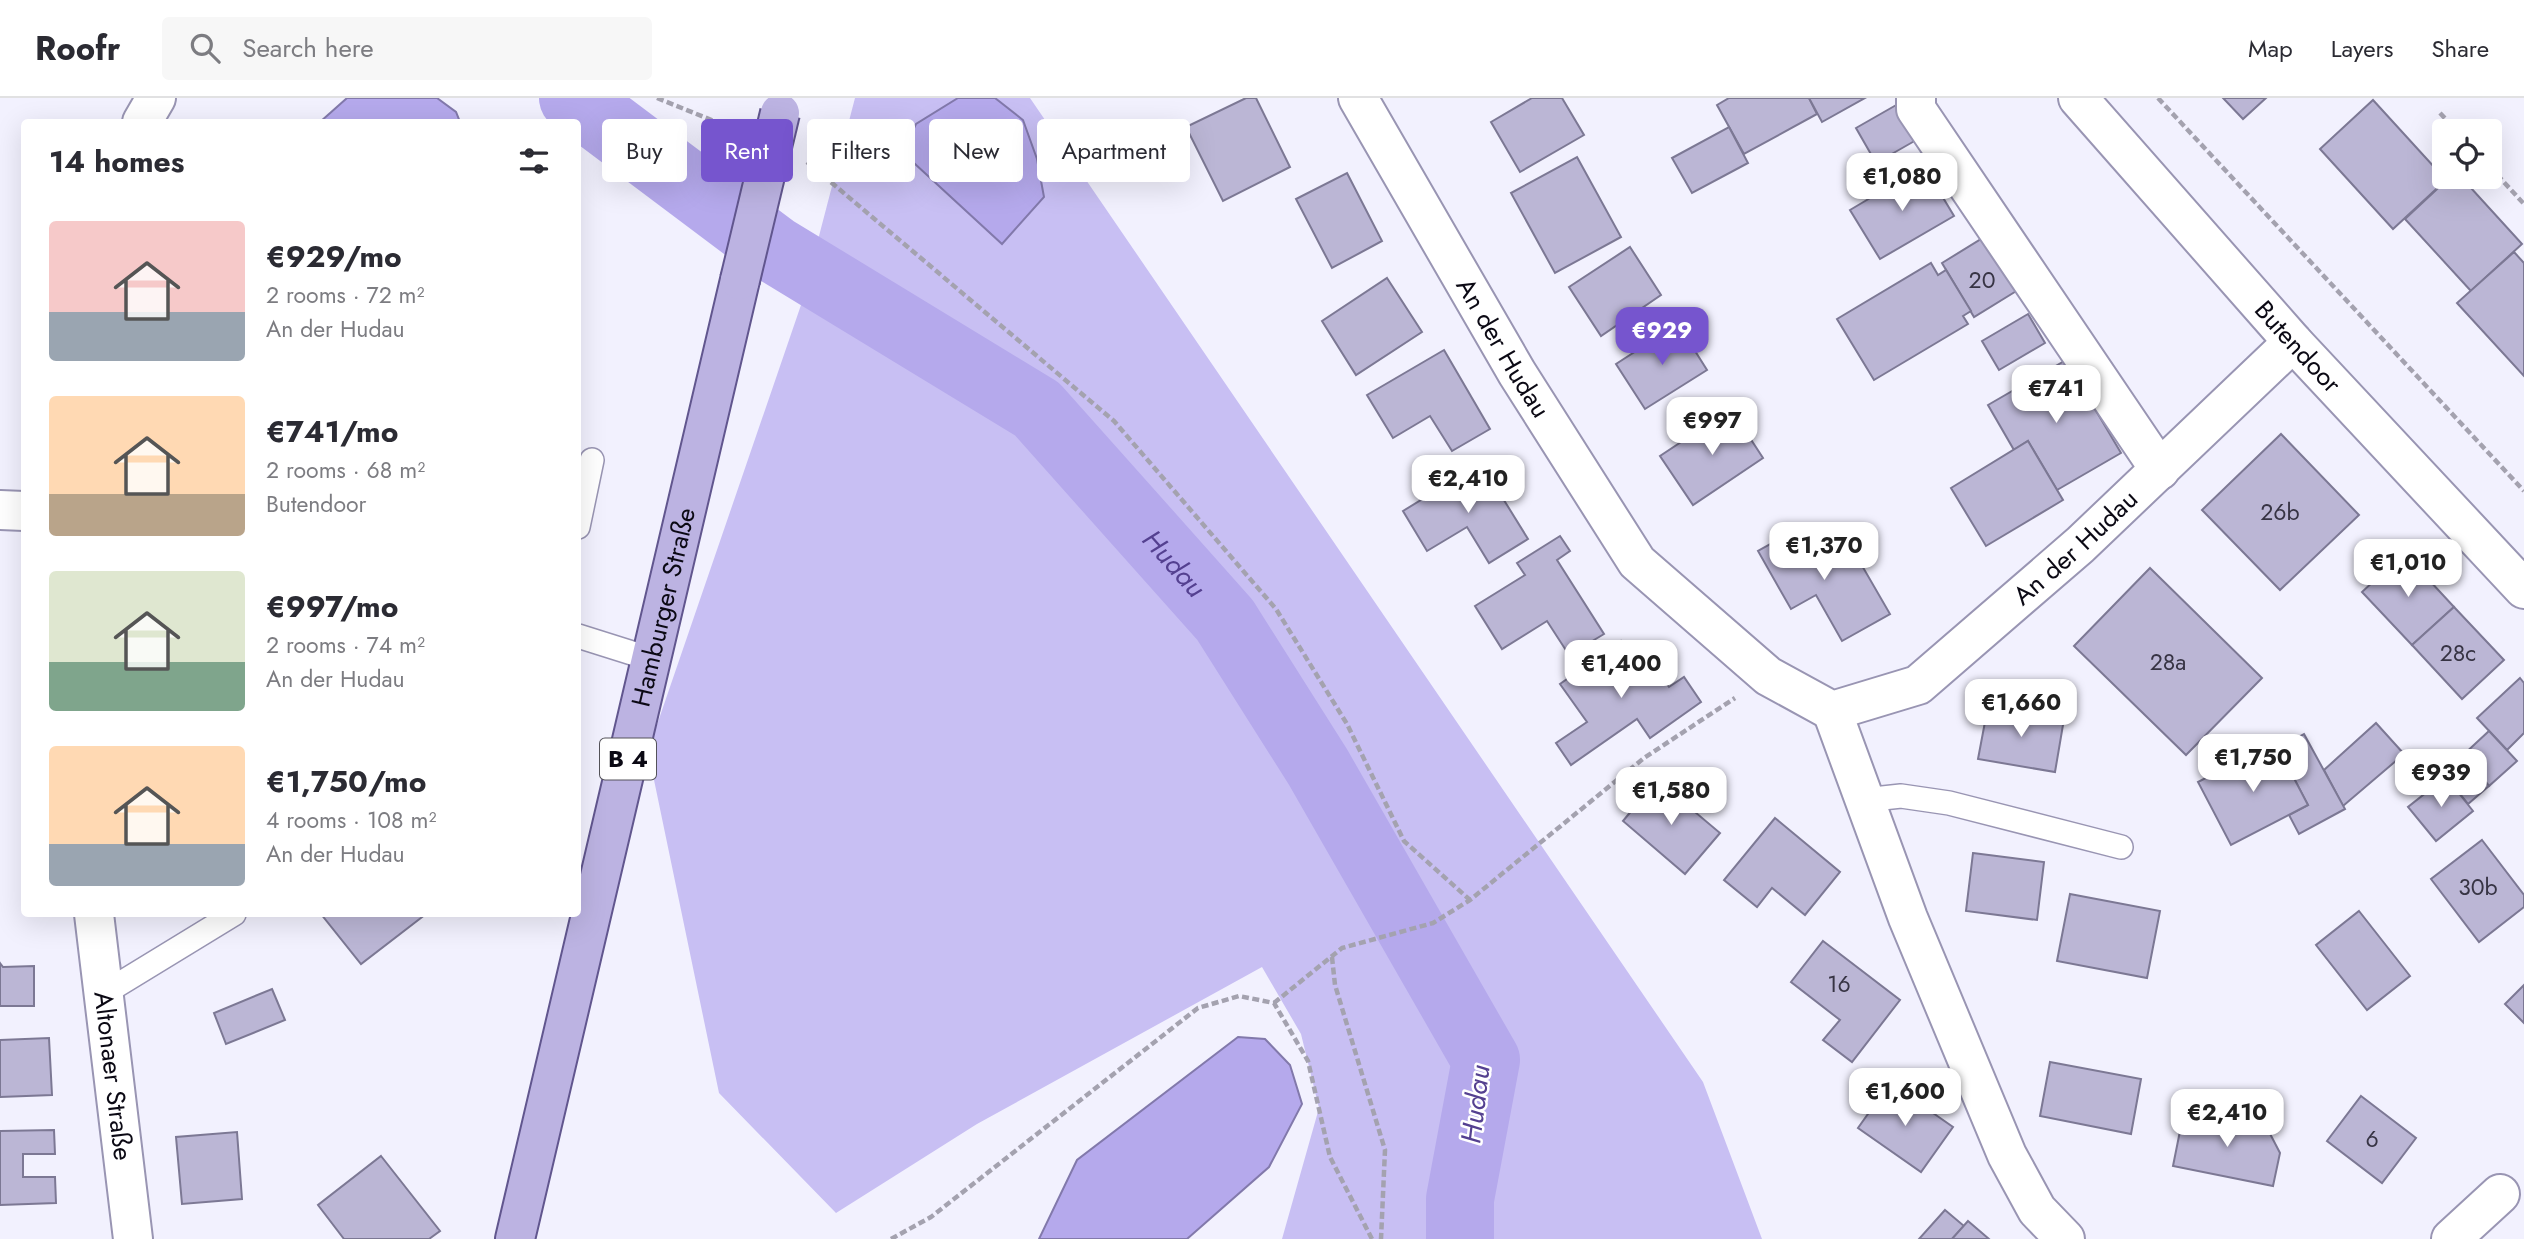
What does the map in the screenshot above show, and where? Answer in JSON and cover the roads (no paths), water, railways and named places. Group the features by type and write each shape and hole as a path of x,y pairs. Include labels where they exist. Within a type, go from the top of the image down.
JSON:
{"main road":[{"name":"Hamburger Straße","path":"515,1239 783,105"}],"street":[{"path":"144,119 156,98"},
{"name":"An der Hudau","path":"1358,98 1517,373 1637,562 1768,676 1832,711 1918,685 2070,554 2292,342"},
{"path":"1916,98 1916,109 2160,470"},
{"name":"Butendoor","path":"2078,98 2292,342 2524,589"},
{"path":"0,510 21,511"},
{"path":"1832,711 1909,918 2007,1155 2037,1210 2064,1239"},
{"name":"Altonaer Straße","path":"97,917 103,994 133,1239"},
{"path":"2451,1239 2500,1195"}],"lane":[{"path":"581,513 592,460"},
{"path":"581,637 651,659"},
{"path":"1864,800 1901,796 1949,803 2121,846"},
{"path":"103,994 229,917"}],"waterway":[{"name":"Hudau","path":"573,98 774,249 1037,409 1225,620 1318,767 1486,1060 1460,1199 1460,1239"}]}
